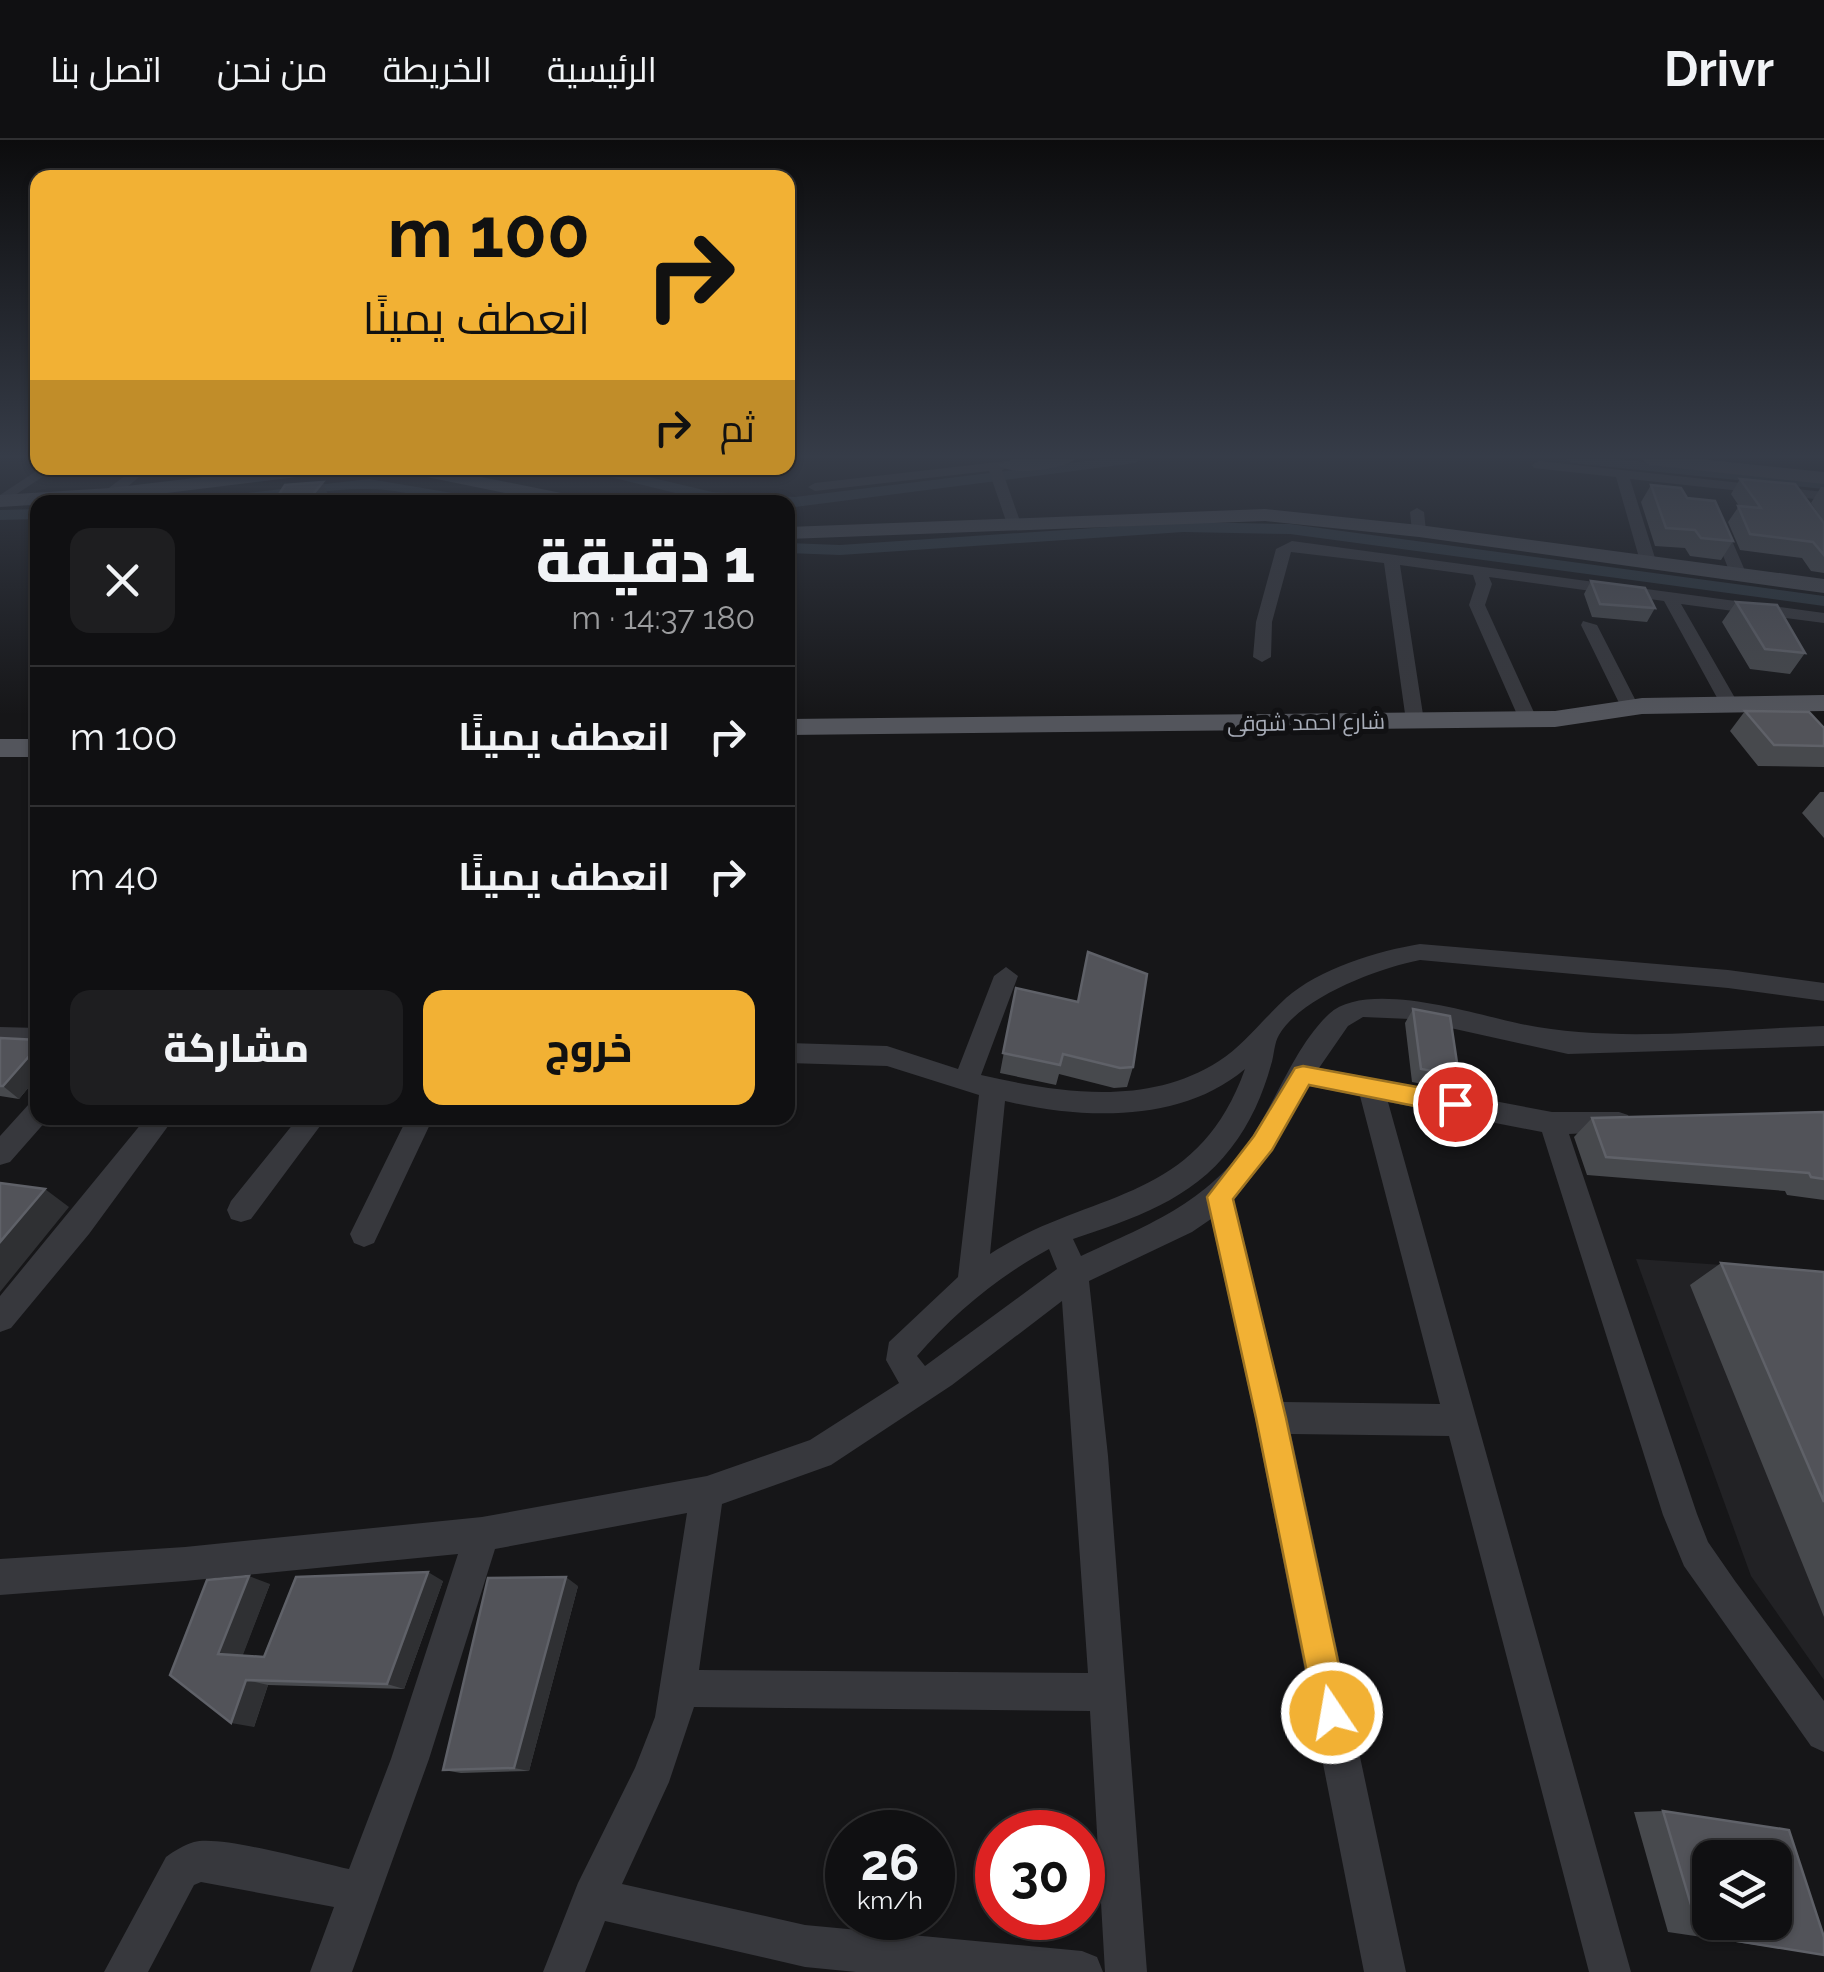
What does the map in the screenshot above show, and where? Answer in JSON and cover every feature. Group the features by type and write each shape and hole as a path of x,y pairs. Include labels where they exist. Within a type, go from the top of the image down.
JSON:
{"main road":[{"path":"1553,544 1824,586"},
{"name":"شارع احمد شوقى","path":"795,728 1528,720 1587,717 1642,706 1824,704"},
{"path":"1642,706 1673,728"},
{"name":"شارع احمد شوقى","path":"795,739 1824,726"},
{"path":"0,735 30,735"},
{"path":"0,748 30,748"}],"street":[{"path":"1643,544 1648,561"},
{"path":"1726,544 1738,574"},
{"path":"1262,656 1270,592 1288,547 1478,569 1824,618"},
{"path":"1392,558 1414,721"},
{"path":"1478,569 1484,584 1477,605 1528,720"},
{"path":"1669,596 1730,705"},
{"path":"1588,625 1642,706"},
{"path":"795,1053 887,1056 980,1085 1046,1100 1098,1104 1154,1098 1196,1086 1232,1066 1297,1002 1318,988 1397,956 1420,952 1824,992"},
{"path":"972,1286 980,1085 1006,976"},
{"path":"0,1578 482,1534 707,1493 819,1453 921,1387 1074,1274 1182,1223 1220,1197 1263,1143 1339,1019 1360,1008 1410,1010 1580,1044 1824,1036"},
{"path":"921,1387 900,1353 972,1286 1013,1255 1056,1232 1164,1193 1200,1167 1249,1100 1268,1032"},
{"path":"0,1036 30,1038"},
{"path":"1303,1075 1552,1123 1648,1122"},
{"path":"1370,1088 1610,1972"},
{"path":"0,1154 30,1121"},
{"path":"1552,1123 1696,1554 1824,1733"},
{"path":"0,1318 156,1125"},
{"path":"241,1210 308,1125"},
{"path":"364,1234 417,1125"},
{"path":"1220,1197 1271,1418 1385,1972"},
{"path":"1056,1232 1074,1274 1092,1456 1126,1972"},
{"path":"1271,1418 1460,1420"},
{"path":"564,1972 593,1898 663,1750 680,1688 707,1493"},
{"path":"332,1972 410,1759 482,1534"},
{"path":"680,1688 1107,1692"},
{"path":"125,1972 163,1898 180,1871 192,1862 227,1864 362,1892"},
{"path":"593,1898 803,1959 1082,1972"}],"shaded area":[{"path":"1636,1259 1824,1272 1824,1680 1751,1576"}],"building":[{"path":"1591,581 1645,588 1655,608 1600,604"},
{"path":"1736,602 1777,605 1805,653 1765,649"},
{"path":"1745,711 1809,712 1824,728 1824,746 1774,745"},
{"path":"1088,952 1147,974 1133,1067 1120,1068 1063,1054 1060,1065 1003,1053 1016,988 1078,1002"},
{"path":"1413,1009 1450,1016 1459,1076 1421,1069"},
{"path":"0,1038 30,1040 30,1055 0,1086"},
{"path":"1824,1112 1824,1179 1809,1173 1606,1157 1592,1118"},
{"path":"0,1183 45,1189 0,1242"},
{"path":"1721,1263 1824,1272 1824,1502"},
{"path":"428,1572 387,1684 246,1680 231,1723 170,1675 207,1580 249,1576 218,1654 264,1657 296,1577"},
{"path":"566,1577 514,1768 443,1770 488,1578"},
{"path":"1663,1811 1789,1830 1824,1937 1824,1955 1731,1940 1792,1940 1792,1840 1692,1840 1692,1908"}],"waterway":[{"path":"795,548 840,550 922,544"},
{"path":"1405,544 1824,601"}],"route":[{"path":"1332,1713 1220,1197 1263,1143 1303,1075 1455,1104"}]}
